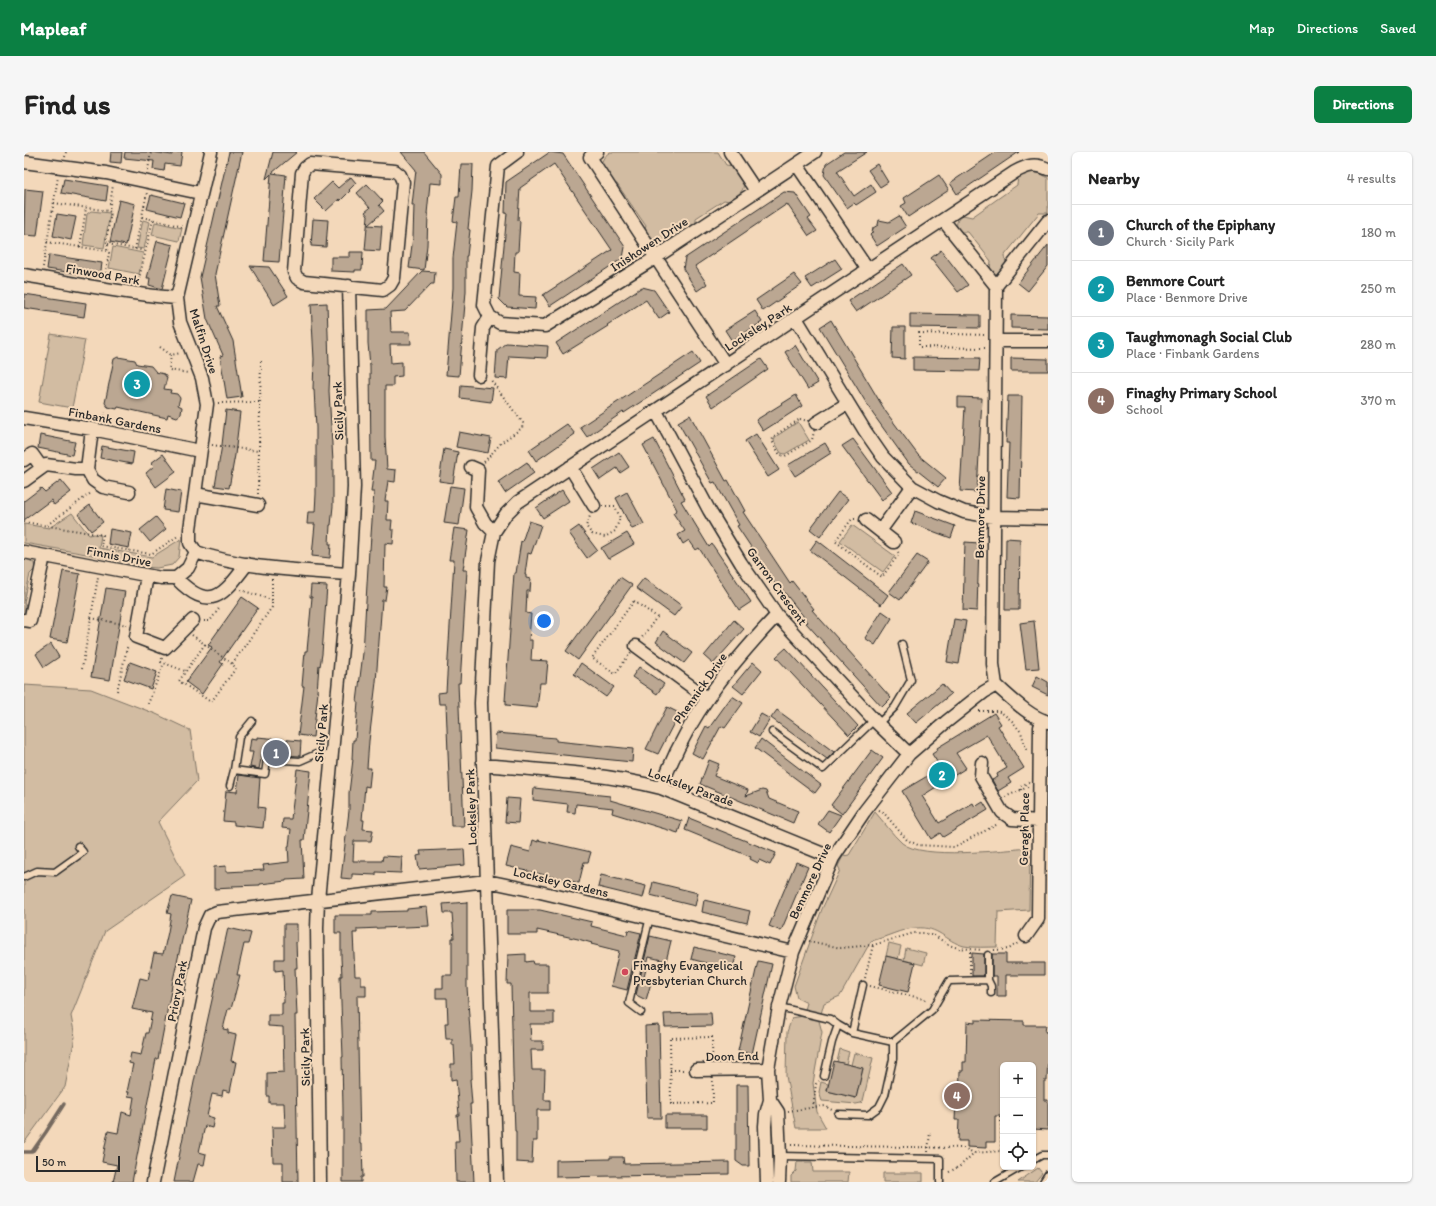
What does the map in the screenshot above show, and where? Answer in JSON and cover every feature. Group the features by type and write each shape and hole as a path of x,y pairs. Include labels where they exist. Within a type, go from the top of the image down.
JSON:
{"street":[{"name":"Malfin Drive","path":"196,552 190,543 190,529 207,404 201,375 180,322 177,298 210,152"},
{"path":"479,375 483,328 490,317 484,304 498,166 517,152"},
{"path":"730,152 756,191"},
{"name":"Inishowen Drive","path":"490,317 500,323 545,326 655,258 816,152"},
{"path":"591,154 655,258 726,365"},
{"path":"24,162 115,175 200,193"},
{"path":"310,164 395,171 400,175 404,182 394,278 390,285 384,290 349,286 304,282 297,278 294,272 302,174 305,168 310,164"},
{"path":"797,165 868,270"},
{"name":"Locksley Park","path":"497,1182 481,703 488,561 494,532 506,514 518,502 960,208 1023,168 1035,165 1048,169"},
{"path":"943,220 996,286 1048,221"},
{"name":"Finwood Park","path":"24,275 136,294 177,298"},
{"name":"Sicily Park","path":"320,1182 318,900 333,756 349,574 354,487 349,286"},
{"name":"Benmore Drive","path":"767,1182 765,1126 766,1114 770,1100 768,1069 779,1007 793,952 833,858 870,804 909,754 962,709 984,692 996,685 993,664 993,517 996,286"},
{"path":"796,318 865,431 883,457 912,487 938,501 964,512 993,517 1048,518"},
{"path":"996,341 1048,341"},
{"path":"816,423 848,403"},
{"name":"Garron Crescent","path":"656,411 709,510 741,563 777,615 876,722 909,754"},
{"name":"Finbank Gardens","path":"24,418 201,447"},
{"path":"92,429 87,469 93,480 102,486 129,492"},
{"path":"24,460 32,454 42,468"},
{"path":"24,481 46,465 87,469"},
{"path":"570,468 594,506"},
{"path":"474,469 476,507 485,523 494,532"},
{"path":"880,532 912,487"},
{"path":"195,494 258,505"},
{"path":"866,520 894,542"},
{"name":"Finnis Drive","path":"24,552 147,576 176,578"},
{"path":"247,564 226,589 218,596 208,598 187,589 176,578 188,568 196,552 247,564 349,574"},
{"path":"24,620 30,621 44,556"},
{"path":"147,576 137,632 164,648 192,620"},
{"name":"Phennick Drive","path":"661,788 670,762 683,736 707,698 747,648 777,615"},
{"path":"636,646 707,698"},
{"path":"996,685 1022,708 1045,721"},
{"name":"Geragh Place","path":"1026,936 1038,919 1038,821 1034,779 1040,727 1045,721"},
{"path":"982,763 981,776 1002,812 1006,816 1022,821 1038,821"},
{"name":"Locksley Parade","path":"483,765 632,780 661,788 833,858"},
{"name":"Locksley Gardens","path":"318,900 487,881 650,917 793,952"},
{"name":"Priory Park","path":"153,1182 204,928 210,915 217,912 318,900"},
{"name":"Doon End","path":"696,1070 768,1069"},
{"name":"Benmore Drive","path":"770,1100 778,1112"},
{"path":"778,1112 780,1182"}],"lane":[{"path":"772,732 823,769 895,707 911,680 902,644"},
{"path":"230,786 239,737 252,721"},
{"path":"234,770 264,774 267,759 300,762 316,754 333,756"},
{"path":"24,877 37,871 55,872 83,852 78,846"},
{"path":"640,1012 629,1003 650,917"},
{"path":"987,953 988,980 991,986 991,992"},
{"path":"893,1042 932,1010 949,981 988,980"},
{"path":"852,1033 863,985"},
{"path":"779,1007 830,1019 852,1033 893,1042"},
{"path":"824,1076 832,1042 838,1025"},
{"path":"838,1114 868,1115 879,1107 885,1095 893,1058 893,1042"},
{"path":"780,1150 940,1159 940,1180"},
{"path":"1036,1159 1048,1155"},
{"path":"995,1182 1016,1170"},
{"path":"1043,1182 1048,1174"}],"path":[{"path":"135,249 148,182 151,152"},
{"path":"41,278 60,166"},
{"path":"103,288 109,253 107,251 108,244 106,241 115,175"},
{"path":"54,203 109,211"},
{"path":"80,247 86,208"},
{"path":"142,217 192,229"},
{"path":"136,294 153,220"},
{"path":"48,242 107,251"},
{"path":"108,244 146,251"},
{"path":"919,333 956,335 996,341 919,347 919,333"},
{"path":"160,346 171,355"},
{"path":"171,355 192,351"},
{"path":"171,355 169,370 201,375"},
{"path":"258,505 261,361"},
{"path":"474,469 502,442 522,428 523,423 490,379 479,375"},
{"path":"207,404 259,402"},
{"path":"800,419 816,423 812,440 785,456 780,455 772,441 774,436 800,419"},
{"path":"201,447 258,451"},
{"path":"47,526 102,486"},
{"path":"594,506 615,506 620,518 615,531 605,537 592,534 586,526 594,506"},
{"path":"866,520 852,519 835,541 882,577 899,554 894,542"},
{"path":"24,522 103,535 101,546 151,554 190,529"},
{"path":"82,669 100,566"},
{"path":"232,664 272,607 272,567"},
{"path":"192,620 210,621 224,602 226,589 272,600"},
{"path":"634,601 657,617 636,646 615,674 592,658 634,601"},
{"path":"91,618 137,632 126,648 117,691"},
{"path":"184,628 236,668 210,702 179,681 204,644"},
{"path":"164,648 161,662 185,671"},
{"path":"148,704 164,663"},
{"path":"962,709 972,712 988,710 1002,713 1021,732 1028,755"},
{"path":"996,802 1021,790 1034,779"},
{"path":"1021,790 1020,786 1034,779"},
{"path":"870,804 883,812 907,840 918,845 954,847 998,824 1006,816"},
{"path":"798,939 841,948 873,945 914,933 924,933 934,936 949,945 958,948 987,953"},
{"path":"993,950 1009,950 1026,936"},
{"path":"873,945 863,985 937,1002"},
{"path":"970,950 970,980"},
{"path":"670,1070 696,1070"},
{"path":"813,1108 816,1084 824,1076"},
{"path":"778,1112 825,1106 838,1114"},
{"path":"926,1158 930,1147 930,1132"},
{"path":"780,1150 930,1147 964,1148 974,1153 1000,1152"},
{"path":"940,1180 960,1166 974,1153"}],"shaded area":[{"path":"610,152 718,152 726,165 733,166 743,182 743,189 736,197 729,201 724,200 696,218 696,224 676,238 665,244 656,245 649,240 644,231 646,226 617,184 612,183 603,170 603,160"},
{"path":"1027,172 1038,173 1048,178 1048,213 1039,213 1005,255 1006,268 1000,274 996,275 990,269 991,261 968,232 959,232 957,222 963,215 972,217 1017,185 1018,177"},
{"path":"91,211 110,213 104,248 83,245 87,214"},
{"path":"143,220 150,222 144,249 137,248"},
{"path":"155,222 182,228 179,241 152,235"},
{"path":"113,247 143,253 139,274 109,268"},
{"path":"51,334 85,340 72,408 39,402"},
{"path":"798,422 809,440 785,454 781,453 774,441 775,437"},
{"path":"72,513 89,535 101,535 99,548 152,557 181,539 179,557 172,565 157,568 144,567 103,557 24,543 24,524 49,528"},
{"path":"852,525 895,556 883,572 840,541"},
{"path":"24,559 34,563 35,569 30,574 24,603"},
{"path":"24,603 27,608 24,612"},
{"path":"24,685 91,689 156,714 190,730 197,781 158,822 185,876 105,931 71,1016 75,1037 65,1087 24,1143"},
{"path":"875,812 902,843 912,848 944,853 963,853 1030,848 1029,910 998,912 997,947 964,946 957,944 936,931 924,928 911,928 871,941 840,996 824,1003 819,1021 822,1032 813,1083 817,1112 826,1128 796,1128 786,1076 787,1032 792,1018 803,1016 807,1003 797,998 794,986 822,909 840,870 838,866 843,856 849,855"},
{"path":"889,943 901,946 898,959 886,956"},
{"path":"906,948 926,953 923,965 904,960"},
{"path":"840,1049 849,1052 846,1064 837,1062"},
{"path":"854,1053 873,1058 863,1101 856,1104 822,1101 819,1092 821,1082 828,1084 827,1091 856,1098 863,1069 851,1065"},
{"path":"797,1162 812,1162 813,1172 849,1172 848,1182 791,1182 791,1176 796,1171"},
{"path":"1038,1168 1042,1173 1035,1182 1018,1182 1036,1170"},
{"path":"883,1173 923,1173 923,1182 883,1182"}],"building":[{"path":"111,152 122,152 121,163 110,162"},
{"path":"125,152 152,152 172,155 172,152 182,152 180,166 165,164 164,171 153,169 154,161 124,158"},
{"path":"229,152 242,152 215,274 220,306 217,306 233,341 242,397 227,399 220,356 223,355 207,319 200,277"},
{"path":"273,152 297,152 272,173 286,175 279,262 264,261 271,174 266,179"},
{"path":"401,152 424,152 442,174 442,184 430,183 427,214 427,245 424,270 409,268 413,237 414,205 412,205 416,170"},
{"path":"550,152 563,154 625,247 623,258 550,306 543,295 612,250 554,164 520,188 518,252 515,252 514,272 520,273 519,296 536,297 535,309 507,307 499,299 507,213 505,213 506,182"},
{"path":"844,152 867,152 837,171 854,196 871,184 876,192 856,205 854,203 847,208 824,175 826,164"},
{"path":"996,152 1019,152 957,194 950,183"},
{"path":"461,164 473,164 468,229 470,230 466,256 466,291 459,376 446,375 453,288 453,258 457,222 453,221 456,197 459,197"},
{"path":"877,164 888,182 880,187 868,170"},
{"path":"939,175 949,190 908,217 901,206 906,203 904,198"},
{"path":"351,177 356,183 340,201 339,199 326,211 314,199 332,182 338,188"},
{"path":"64,179 108,186 106,201 61,193"},
{"path":"367,184 383,201 379,205 384,211 368,225 382,226 380,251 365,250 368,216 365,212 370,208 357,193"},
{"path":"25,189 43,191 37,236 24,235"},
{"path":"784,192 795,193 811,217 808,219 817,231 809,236 787,204 695,266 707,284 697,291 683,269 685,258"},
{"path":"151,195 184,203 180,217 147,209"},
{"path":"119,200 135,204 126,245 110,242"},
{"path":"57,214 76,217 71,240 53,236"},
{"path":"899,216 906,227 877,246 870,235 873,228 878,225 879,220 889,222"},
{"path":"313,219 328,220 326,247 311,246"},
{"path":"157,241 173,245 162,289 149,285 150,278 147,278"},
{"path":"1048,245 1048,266 1028,291 1018,283"},
{"path":"941,250 968,285 958,292 931,258"},
{"path":"350,252 363,252 362,270 355,270 355,272 331,271 331,257 350,257"},
{"path":"49,255 102,263 100,277 47,269"},
{"path":"835,259 842,269 812,288 805,278"},
{"path":"903,264 911,275 856,312 848,301"},
{"path":"250,266 269,267 288,296 274,305"},
{"path":"422,271 435,272 434,284 431,284 405,311 390,312 391,332 410,332 411,344 390,344 391,363 402,362 402,376 393,377 393,386 385,386 385,437 387,469 396,470 395,482 388,481 385,501 388,501 387,520 392,520 391,530 394,530 393,544 385,543 384,587 387,587 385,600 382,600 376,682 367,768 371,768 369,787 365,786 362,820 364,820 363,829 373,830 371,841 354,841 353,861 382,861 383,856 402,857 401,873 376,872 376,875 352,874 352,879 341,878 349,811 353,740 355,740 357,702 363,653 374,492 371,492 375,461 371,461 368,310 386,309"},
{"path":"794,274 802,284 763,311 756,300"},
{"path":"642,287 654,290 669,312 659,319 646,300 563,354 556,343"},
{"path":"24,294 86,303 84,317 24,308"},
{"path":"327,303 330,365 329,391 333,462 333,506 329,544 331,544 330,558 312,556 315,524 307,524 308,512 315,512 316,494 316,428 313,389 314,359 311,304"},
{"path":"755,311 762,322 732,341 725,330"},
{"path":"910,314 980,315 980,328 910,327"},
{"path":"1011,315 1048,316 1048,329 1011,328"},
{"path":"831,320 886,412 918,455 946,478 938,487 909,464 873,414 820,327"},
{"path":"893,327 905,327 905,359 892,358"},
{"path":"506,343 548,346 547,358 509,356 507,379 495,378 497,350"},
{"path":"795,345 818,383 808,389 785,352"},
{"path":"693,352 700,363 587,437 580,427"},
{"path":"118,357 135,360 137,364 151,366 156,372 164,374 167,378 164,389 171,390 170,393 177,394 180,398 178,405 182,407 181,414 177,417 168,414 167,418 118,407 117,409 108,407 105,403 114,359"},
{"path":"913,357 980,358 979,371 913,370"},
{"path":"1011,358 1048,359 1048,371 1011,371"},
{"path":"761,359 768,369 713,407 706,396"},
{"path":"461,385 493,388 491,402 460,398"},
{"path":"796,395 802,406 763,431 756,420"},
{"path":"1008,396 1022,396 1020,498 1007,497 1009,443 1006,443"},
{"path":"958,397 982,398 977,492 960,491 965,407 958,407"},
{"path":"226,410 240,412 235,455 229,488 215,486"},
{"path":"690,415 726,481 728,480 745,511 743,512 790,583 792,581 814,609 812,610 891,698 882,707 806,623 808,622 777,583 775,584 737,526 739,525 715,482 712,483 678,422"},
{"path":"567,424 575,434 536,461 529,450"},
{"path":"459,432 491,438 488,453 456,447"},
{"path":"756,434 779,470 768,477 745,441"},
{"path":"40,435 75,442 72,455 38,448"},
{"path":"654,439 685,499 681,501 709,547 712,544 751,602 739,610 699,548 696,550 689,540 683,544 678,535 685,531 673,513 677,510 643,445"},
{"path":"853,439 892,492 882,500 842,446"},
{"path":"825,443 831,453 795,476 788,465"},
{"path":"102,446 134,452 132,464 100,458"},
{"path":"444,449 458,452 453,483 439,481"},
{"path":"619,452 629,467 620,473 617,468 600,480 593,469"},
{"path":"163,454 176,472 156,487 146,473 154,466 151,463"},
{"path":"527,462 534,473 505,493 498,482"},
{"path":"61,480 71,492 54,505 51,500 24,520 24,501 41,488 45,492"},
{"path":"450,486 464,488 459,525 444,523"},
{"path":"166,489 181,492 178,512 163,510"},
{"path":"562,490 569,501 543,518 536,508"},
{"path":"627,492 644,524 632,529 616,498"},
{"path":"838,492 848,499 820,537 810,529"},
{"path":"90,505 103,522 91,531 78,514"},
{"path":"915,511 955,526 951,538 911,523"},
{"path":"156,517 166,529 150,542 140,530"},
{"path":"529,521 541,525 531,554 528,553 525,574 526,578 531,579 530,591 527,591 526,613 531,614 529,640 532,640 531,660 548,661 546,683 540,683 537,708 506,705 506,700 505,701 514,573 516,573 521,541 522,542"},
{"path":"579,526 597,550 587,558 569,533"},
{"path":"454,528 469,530 463,570 467,570 460,683 458,683 464,826 451,826 446,704 439,704 438,693 446,692 454,560 449,560"},
{"path":"110,529 132,533 129,548 108,544"},
{"path":"627,533 634,544 608,559 601,548"},
{"path":"1006,538 1020,539 1019,610 1005,610"},
{"path":"817,540 888,595 881,605 810,550"},
{"path":"965,542 979,543 977,611 963,610"},
{"path":"917,555 928,562 900,600 889,592"},
{"path":"63,571 80,574 67,642 50,639"},
{"path":"620,577 632,585 578,660 566,651"},
{"path":"644,578 682,606 674,616 636,588"},
{"path":"311,585 327,586 322,654 320,666 319,665 318,692 313,737 298,735 304,686 302,686 305,651 307,651 312,597 310,597"},
{"path":"106,588 125,591 110,680 91,677"},
{"path":"242,597 258,608 220,662 223,664 202,694 186,682 212,647 208,645"},
{"path":"882,611 892,618 875,645 865,638"},
{"path":"954,619 966,621 959,664 947,662"},
{"path":"734,620 744,629 713,664 704,656"},
{"path":"1034,621 1039,668 1026,669 1020,623"},
{"path":"663,631 692,653 684,663 656,642"},
{"path":"51,644 59,657 44,667 36,654"},
{"path":"786,648 858,726 849,735 776,657"},
{"path":"130,662 157,672 151,689 124,679"},
{"path":"753,662 762,670 743,694 733,686"},
{"path":"581,663 614,687 606,697 574,674"},
{"path":"639,667 664,684 657,694 632,677"},
{"path":"1037,676 1048,682 1048,695 1032,687"},
{"path":"942,684 951,694 916,723 907,713"},
{"path":"732,696 743,703 725,728 721,726 703,759 692,753 706,726 709,728"},
{"path":"667,707 679,713 658,754 646,749"},
{"path":"777,710 834,752 827,759 771,718"},
{"path":"994,713 1001,724 998,726 1024,768 1008,778 1011,783 998,791 992,780 998,777 997,774 1007,768 987,735 956,753 966,768 922,796 939,823 973,803 975,807 983,802 988,810 943,837 940,833 931,839 902,791 941,768 932,754 938,750 937,748"},
{"path":"761,714 770,719 759,737 750,732"},
{"path":"496,733 556,738 556,741 633,749 632,762 495,748"},
{"path":"257,737 301,741 300,756 262,754 259,769 250,767 253,752 249,752 251,738 257,739"},
{"path":"761,739 821,785 815,793 755,748"},
{"path":"872,750 883,758 842,814 831,805"},
{"path":"709,760 719,764 714,776 748,790 746,796 762,790 766,791 769,799 798,811 793,823 700,784"},
{"path":"297,769 311,771 304,840 302,840 304,879 214,889 214,867 226,866 226,872 264,870 263,865 289,862 288,846 291,829 282,828 283,819 291,819"},
{"path":"239,775 260,778 258,807 265,808 263,828 234,825 234,822 223,821 226,791 237,792"},
{"path":"534,788 610,796 610,800 682,821 678,833 612,813 613,808 576,804 575,813 567,812 568,804 533,800"},
{"path":"507,798 520,799 518,823 505,822"},
{"path":"828,810 841,815 829,832 818,824"},
{"path":"689,818 776,853 770,865 759,860 758,863 750,859 751,857 685,830"},
{"path":"533,840 591,852 588,862 584,862 579,883 506,866 511,847 530,852"},
{"path":"464,849 465,865 419,869 417,856 421,855 420,851"},
{"path":"796,862 808,867 781,931 769,926"},
{"path":"601,875 646,886 643,898 598,887"},
{"path":"653,882 698,893 695,906 650,895"},
{"path":"172,896 191,900 173,980 158,1059 156,1059 132,1182 113,1182 117,1165 102,1162 108,1131 118,1133 122,1112 131,1115 134,1097 128,1096 129,1092 127,1092 133,1064 129,1063 131,1053 141,1055 152,1013 132,1009 140,978 148,980 154,953 163,954 171,914 167,913"},
{"path":"704,900 750,911 747,923 702,912"},
{"path":"467,902 467,987 471,1045 472,1079 470,1079 472,1104 470,1104 474,1182 456,1182 455,1141 459,1141 457,1115 459,1115 456,1079 451,1080 451,1064 455,1064 454,1045 452,1045 452,1039 446,1039 445,1023 448,1023 447,998 436,998 436,988 443,988 443,975 452,975 452,938 454,938 452,913 444,913 443,904"},
{"path":"427,907 429,926 357,929 357,933 353,933 355,976 361,976 361,985 366,985 366,996 357,996 360,1144 362,1144 363,1177 361,1177 361,1182 343,1182 343,1057 340,976 342,976 341,933 335,933 335,915 372,915 372,912 407,911 407,909"},
{"path":"507,910 540,910 592,922 591,926 627,935 628,930 641,933 627,990 611,986 619,951 578,939 537,930 537,934 507,934"},
{"path":"284,924 297,924 297,968 295,968 297,1015 295,1015 298,1182 283,1182 283,1162 273,1162 272,1127 285,1127 284,1103 269,1103 269,1096 267,1096 267,1073 284,1072 283,1027 268,1026 268,1015 282,1015 282,1003 284,1003 283,970 275,971 275,959 284,959"},
{"path":"228,928 251,933 248,944 244,944 237,975 240,975 231,1009 228,1009 223,1029 228,1030 228,1033 236,1035 231,1061 236,1062 230,1092 223,1090 222,1096 212,1094 207,1116 214,1118 212,1128 205,1126 199,1152 206,1154 204,1165 198,1164 193,1182 174,1182 196,1072"},
{"path":"650,936 671,941 666,961 649,957 643,981 651,983 646,1000 636,995"},
{"path":"694,947 736,957 732,970 691,959"},
{"path":"972,953 984,954 984,976 972,976"},
{"path":"526,954 526,962 533,961 534,964 548,964 548,993 530,993 530,1012 554,1012 554,1024 530,1024 531,1041 543,1041 543,1050 531,1050 532,1070 545,1070 544,1100 550,1100 550,1110 537,1110 537,1141 533,1141 532,1163 516,1162 511,984 507,984 508,955"},
{"path":"992,954 1006,954 1006,963 1044,963 1044,975 1006,975 1006,996 997,996 997,976 992,976"},
{"path":"886,956 915,963 908,992 879,985"},
{"path":"758,961 772,964 752,1054 738,1051"},
{"path":"711,1013 712,1026 665,1027 664,1014"},
{"path":"975,1020 1024,1021 1024,1025 1046,1025 1045,1032 1048,1032 1048,1050 1047,1081 1044,1081 1044,1100 1048,1100 1048,1130 1036,1129 1036,1062 1000,1062 1000,1116 995,1116 995,1142 986,1142 986,1148 967,1147 967,1141 958,1141 959,1120 955,1120 956,1101 959,1101 960,1071 963,1071 963,1062 966,1062 967,1022 975,1023"},
{"path":"659,1025 661,1118 647,1118 645,1026"},
{"path":"834,1061 863,1068 856,1098 827,1091"},
{"path":"736,1085 748,1085 749,1166 743,1166 736,1161"},
{"path":"665,1115 707,1115 707,1128 665,1128"},
{"path":"610,1157 623,1157 624,1164 729,1162 729,1174 556,1177 556,1160 610,1159"}],"waterway":[{"path":"24,1152 32,1152 64,1104"}],"place":[{"name":"Taughmonagh Social Club","path":"137,384"},
{"name":"Church of the Epiphany","path":"276,753"},
{"name":"Benmore Court","path":"942,775"},
{"name":"Finaghy Evangelical Presbyterian Church","path":"625,972"},
{"name":"Finaghy Primary School","path":"957,1096"}]}
